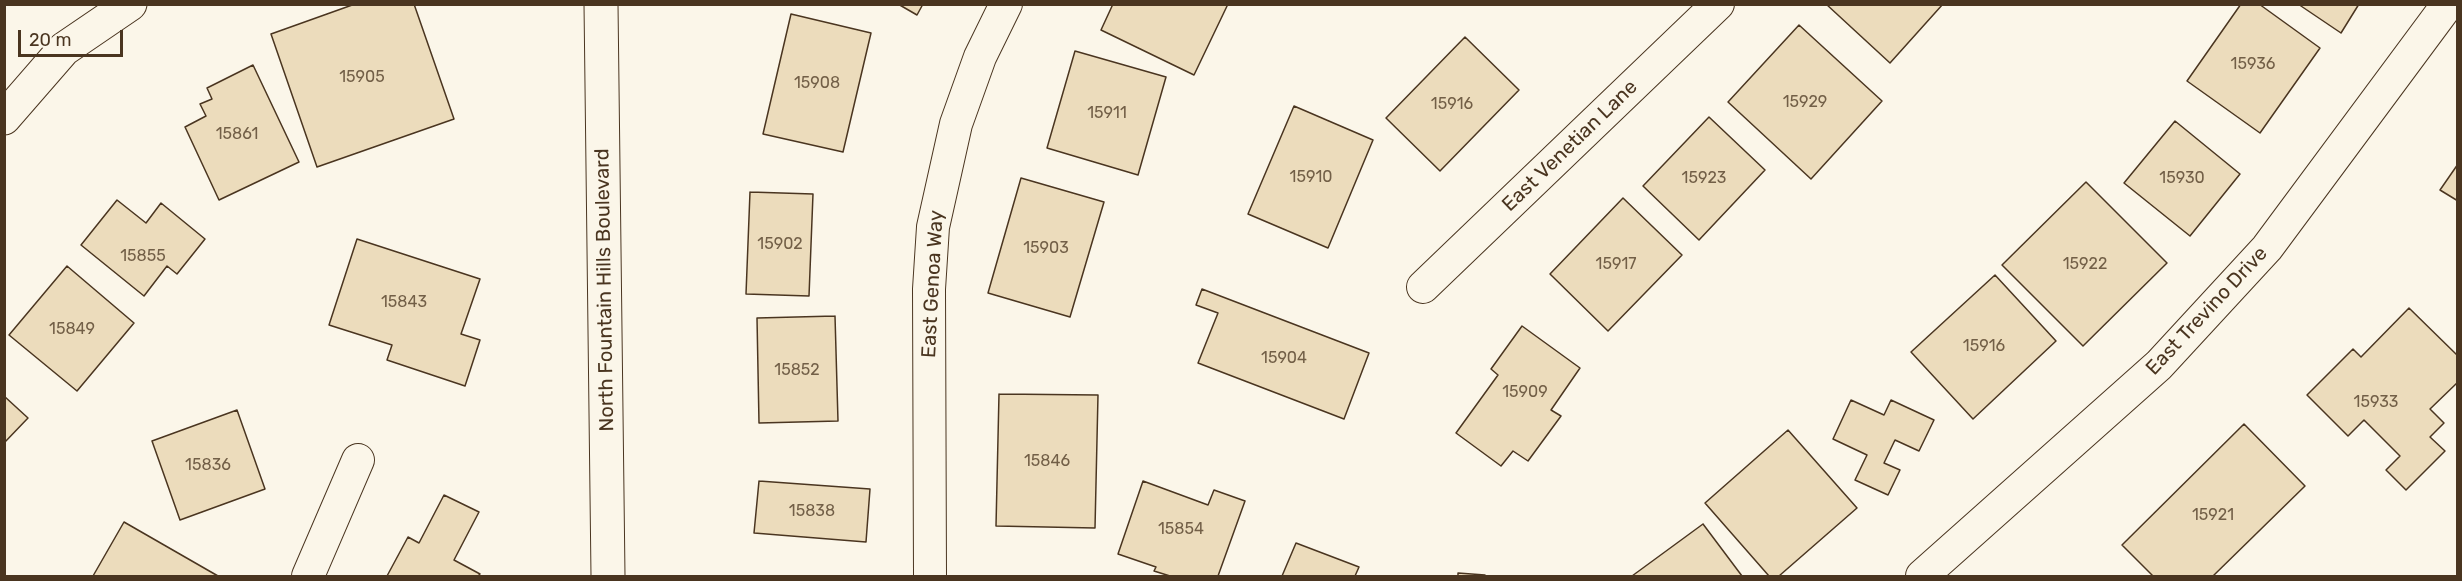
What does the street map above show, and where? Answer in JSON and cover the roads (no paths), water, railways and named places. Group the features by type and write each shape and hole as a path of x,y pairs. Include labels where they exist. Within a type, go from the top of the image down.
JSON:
{"main road":[{"path":"4,118 64,49 130,4"},
{"name":"North Fountain Hills Boulevard","path":"601,4 608,576"}],"street":[{"name":"East Genoa Way","path":"930,576 929,313 933,226 956,124 980,57 1006,4"},
{"name":"East Venetian Lane","path":"1423,287 1718,4"},
{"name":"East Trevino Drive","path":"1922,576 2159,365 2259,256 2448,4"},
{"path":"308,576 358,460"}]}
